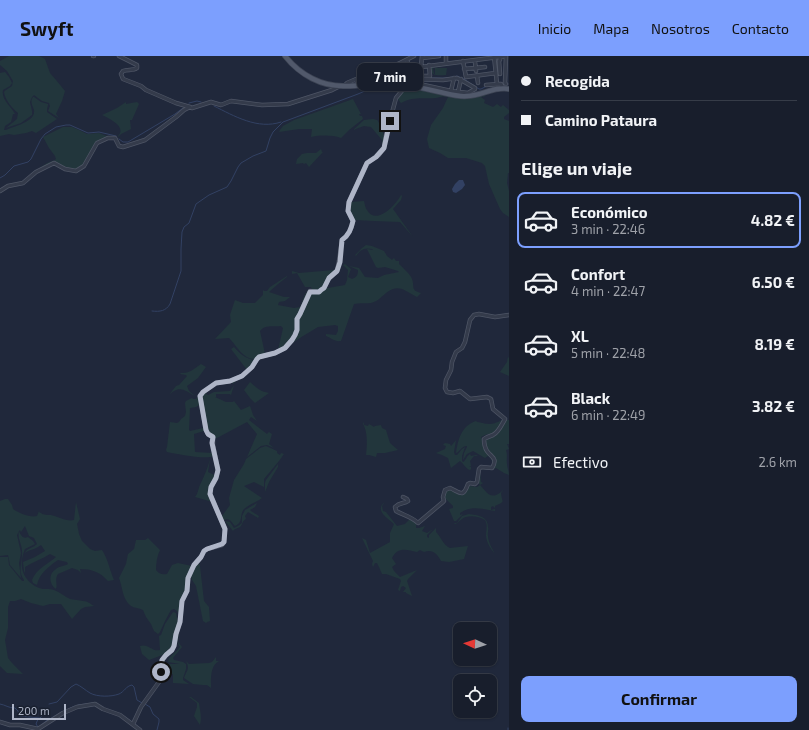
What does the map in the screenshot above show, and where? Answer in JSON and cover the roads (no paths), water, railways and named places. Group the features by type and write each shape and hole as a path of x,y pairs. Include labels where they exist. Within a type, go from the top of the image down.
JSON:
{"main road":[{"path":"285,56 295,67 312,78 324,83 345,85 377,82 410,83 458,96 505,85 509,89"}],"street":[{"path":"119,56 137,65 138,68 123,71 123,79 176,103 192,108 211,102 221,105 231,101 262,105 288,104 356,81 381,69 398,65 414,56"},
{"path":"133,724 141,707 158,682 162,660 174,646 180,622 182,601 188,587 188,578 195,563 204,551 224,542 225,529 210,494 211,487 218,470 212,443 213,437 208,434 206,430 200,396 203,392 216,383 230,381 242,376 252,367 259,357 275,353 285,348 292,340 297,330 297,319 310,292 319,292 324,288 329,278 337,271 340,262 342,240 348,235 353,221 348,211 349,202 367,163 376,157 384,148 396,98 410,83 421,67 422,57 439,56"},
{"path":"446,56 446,63"},
{"path":"466,56 464,69 466,77 498,74"},
{"path":"356,81 377,82 382,78 400,72 429,65 494,56 506,56 507,66 505,85 486,85"},
{"path":"494,56 498,74"},
{"path":"497,84 500,57"},
{"path":"407,60 410,70"},
{"path":"475,62 476,69"},
{"path":"414,76 430,76 429,65"},
{"path":"464,69 485,67"},
{"path":"381,69 382,78"},
{"path":"477,76 478,83"},
{"path":"451,91 454,78"},
{"path":"457,78 475,89 467,94 410,83 457,78"},
{"path":"435,87 437,80"},
{"path":"458,92 461,80"},
{"path":"467,94 468,84"},
{"path":"0,191 8,186 23,183 36,172 54,163 65,169 76,171 84,166 97,143 111,137 115,138 119,146 145,140 190,107"},
{"path":"403,497 408,501 398,504 395,507 396,511 418,523 444,501 443,497 445,490 450,488 459,493 463,493 468,484 475,484 477,482 479,469 481,467 492,468 494,460 487,451 484,439 499,430 505,418 493,409 491,399 487,397 470,399 460,391 453,393 447,392 445,388 446,380 456,352 462,348 465,342 470,320 474,315 479,314 495,317 509,315"},
{"path":"0,722 10,725 20,724 38,728 77,706 94,704 102,709 120,715 140,730"}],"water":[{"path":"459,180 463,180 465,185 456,193 453,192 452,189"}],"waterway":[{"path":"424,78 447,78 457,76 479,89 487,86"},
{"path":"152,311 162,310 167,308 170,304 181,271 182,232 184,227 189,223 196,204 209,195 227,187 241,163 266,151 273,132 283,122 374,87"},
{"path":"189,103 197,101 201,102"},
{"path":"214,106 246,121 264,124 281,122"},
{"path":"119,139 123,142 128,142 183,108"},
{"path":"0,178 14,166 28,162 41,139 45,134 56,127 70,125 88,133 99,132 116,136"},
{"path":"49,704 57,702 71,687 76,684 90,693 104,696 119,694 132,685 134,687 137,700 142,703"},
{"path":"78,705 94,703"},
{"path":"0,704 15,708 18,711 19,716 40,718 45,713 44,709"},
{"path":"145,704 150,707 153,714 159,719 157,730"},
{"path":"68,709 75,706"},
{"path":"38,728 46,721 62,712"},
{"path":"125,717 132,722"},
{"path":"38,719 36,724 38,727"},
{"path":"135,724 142,730"}]}
